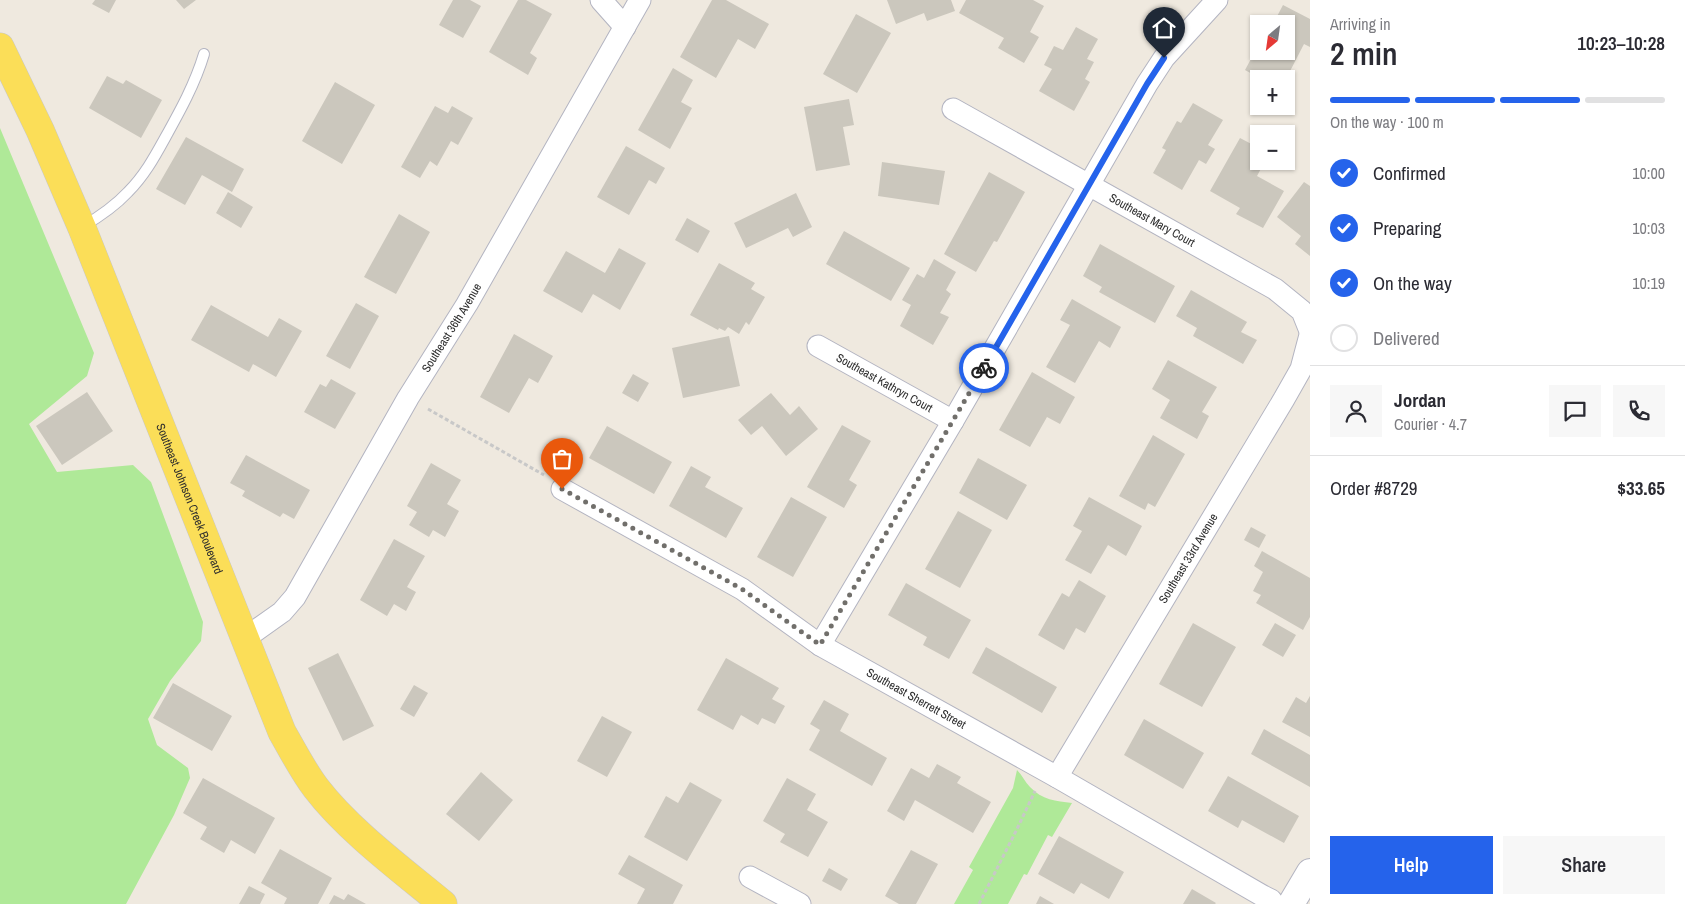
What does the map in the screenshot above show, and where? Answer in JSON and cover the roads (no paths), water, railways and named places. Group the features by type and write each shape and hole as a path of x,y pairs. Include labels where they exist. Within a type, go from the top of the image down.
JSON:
{"main road":[{"name":"Southeast Johnson Creek Boulevard","path":"0,47 40,130 82,228 282,732 316,789 336,812 443,904"}],"street":[{"path":"601,0 625,27"},
{"name":"Southeast 36th Avenue","path":"244,639 282,612 295,597 408,398 467,304 640,0"},
{"path":"820,645 1147,84 1164,58 1217,0"},
{"name":"Southeast Mary Court","path":"953,109 1275,289 1302,311 1310,331"},
{"name":"Southeast 33rd Avenue","path":"1051,774 1284,399 1301,369 1310,335"},
{"name":"Southeast Kathryn Court","path":"818,346 952,421"},
{"name":"Southeast Sherrett Street","path":"562,489 742,589 820,645 1051,774 1271,900 1274,904"},
{"path":"1291,904 1310,872"},
{"path":"750,877 800,904"}],"lane":[{"path":"82,228 128,193 147,170 198,74 204,54"}]}
